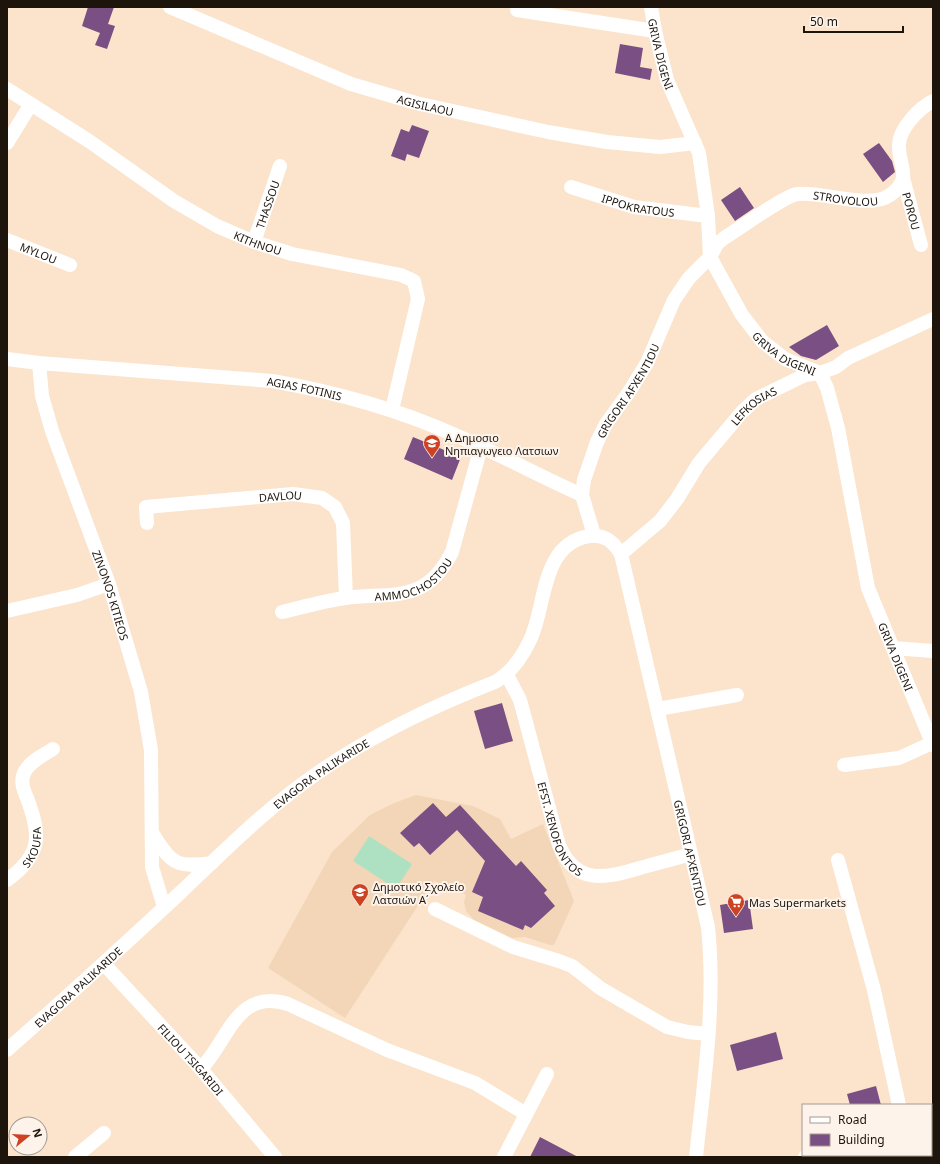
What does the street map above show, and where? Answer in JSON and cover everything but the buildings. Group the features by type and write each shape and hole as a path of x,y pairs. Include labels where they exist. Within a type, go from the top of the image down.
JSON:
{"street":[{"name":"AGISILAOU","path":"170,7 351,84 416,103 548,132 607,142 660,147 695,143"},
{"name":"GRIVA DIGENI","path":"651,7 655,31 667,80 695,143 701,164 708,216 710,257 742,315 762,341 785,359 820,373 827,388 838,428 868,588 933,744"},
{"path":"517,10 655,31"},
{"name":"KITHNOU","path":"7,88 89,141 190,211 254,242 313,259 401,274 414,281 418,299 392,410"},
{"path":"903,178 904,168 899,150 900,138 908,124 921,110 933,101"},
{"path":"7,143 31,104"},
{"name":"THASSOU","path":"254,242 280,166"},
{"name":"POROU","path":"903,178 921,244"},
{"name":"STROVOLOU","path":"710,257 717,244 724,238 790,196 804,194 876,201 884,200 898,188 903,178"},
{"name":"IPPOKRATOUS","path":"571,187 634,207 708,216"},
{"name":"MYLOU","path":"7,240 70,265"},
{"name":"GRIGORI AFXENTIOU","path":"582,495 590,462 606,424 629,392 647,363 674,300 689,278 710,257"},
{"name":"LEFKOSIAS","path":"621,554 660,521 677,499 699,463 748,405 756,399 779,386 805,375 820,373 836,367 848,358 932,322"},
{"name":"AGIAS FOTINIS","path":"7,359 39,363 272,381 310,388 392,410 454,434 582,495"},
{"name":"ZINONOS KITIEOS","path":"39,363 42,396 52,431 109,584 141,692 148,723 152,765 152,867 164,907"},
{"name":"AMMOCHOSTOU","path":"282,612 346,598 403,594 422,588 439,573 452,552 481,447"},
{"name":"DAVLOU","path":"147,523 146,507 293,494 322,498 335,507 342,524 346,598"},
{"path":"582,495 594,535 608,539 621,554"},
{"name":"EVAGORA PALIKARIDE","path":"7,1050 104,964 249,828 292,792 343,756 403,722 495,682 508,674 519,660 536,627 547,577 556,559 570,545 586,537 594,535"},
{"name":"GRIGORI AFXENTIOU","path":"621,554 708,927 711,956 708,1034 696,1157"},
{"path":"7,611 77,595 109,584"},
{"path":"893,648 933,651"},
{"name":"EFST. XENOFONTOS","path":"508,674 520,700 559,845 570,865 587,875 597,877 620,874 691,854"},
{"path":"658,709 737,695"},
{"path":"844,765 899,758 933,744"},
{"name":"SKOUFA","path":"7,880 18,872 30,859 36,841 36,824 23,787 22,780 24,773 34,761 53,749"},
{"name":"ZINONOS KITIEOS","path":"153,833 164,853 175,862 195,865 212,863"},
{"path":"838,860 874,990 899,1104"},
{"path":"435,909 513,947 572,966 600,988 667,1027 688,1032 708,1034"},
{"name":"FILIOU TSIGARIDI","path":"104,964 201,1069 275,1157"},
{"path":"201,1069 216,1051 245,1009 258,1002 273,1000 288,1004 387,1050 475,1083 526,1114"},
{"path":"504,1157 547,1074"},
{"path":"75,1157 104,1132"}],"shaded area":[{"name":"Δημοτικό Σχολείο Λατσιών Α΄","path":"416,795 473,806 500,819 511,839 543,824 574,901 554,945 550,945 525,937 512,938 474,920 466,911 464,902 466,895 434,881 345,1018 268,968 332,852 370,815 394,803"}],"green space":[{"path":"369,836 412,864 396,889 353,861"}],"place":[{"name":"Α Δημοσιο Νηπιαγωγειο Λατσιων","path":"432,458"},
{"name":"Δημοτικό Σχολείο Λατσιών Α΄","path":"360,907"},
{"name":"Mas Supermarkets","path":"736,917"}]}
